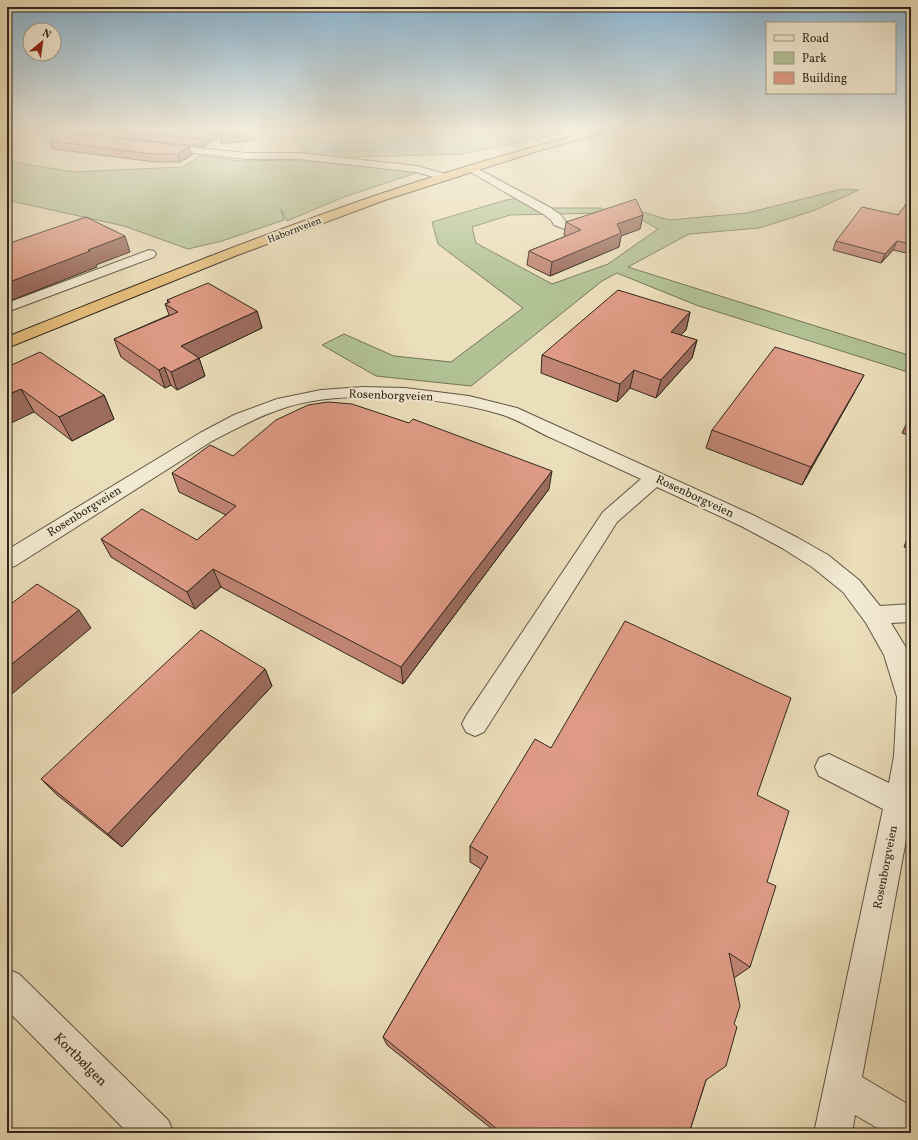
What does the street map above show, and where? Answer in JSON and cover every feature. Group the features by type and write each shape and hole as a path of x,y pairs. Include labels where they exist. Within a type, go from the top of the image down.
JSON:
{"highway":[{"name":"Habornveien","path":"7,343 235,251 332,215 432,181"}],"street":[{"path":"494,181 547,211 557,218 558,222 564,226 572,227 588,222"},
{"path":"7,308 149,254"},
{"name":"Rosenborgveien","path":"7,560 147,472 240,418 277,404 321,394 363,392 405,393 469,401 511,412 748,521 808,554 851,586 874,616 896,653 910,697 908,756 833,1133"},
{"path":"475,724 610,517 655,478"},
{"path":"874,616 911,613"},
{"path":"829,767 898,802"},
{"name":"Kortbølgen","path":"7,986 155,1133"},
{"path":"842,1086 911,1127"}],"green space":[{"path":"7,181 391,181 344,197 287,221 281,209 284,220 222,241 188,249 124,226 7,200"},
{"path":"842,189 859,190 813,211 759,228 689,234 628,267 911,356 911,373 696,305 617,273 602,281 471,386 376,376 322,345 344,334 394,356 451,362 523,308 438,244 432,222 506,200 529,197 550,208 602,208 605,213 510,215 472,227 476,243 552,284 608,264 658,229 633,215 643,212 669,220 747,213"}],"building":[{"path":"911,198 911,244 897,241 885,254 836,241 862,207 898,215"},
{"path":"636,199 643,215 617,224 621,233 552,262 529,251 581,230 566,222"},
{"path":"86,217 125,236 7,283 7,244"},
{"path":"208,283 257,311 181,346 199,358 171,372 164,367 159,370 114,339 178,312 165,304 170,302 167,300"},
{"path":"618,290 690,312 671,332 697,340 661,380 634,370 620,384 542,355"},
{"path":"775,347 864,375 811,467 712,430"},
{"path":"40,352 104,395 59,417 21,389 7,395 7,367"},
{"path":"328,402 352,404 409,423 413,419 552,471 401,667 213,569 187,592 101,539 142,509 197,540 236,506 172,473 210,445 233,456 276,420 308,405"},
{"path":"37,584 79,610 7,668 7,607"},
{"path":"625,621 791,698 757,795 789,811 767,882 776,886 750,967 729,953 740,1006 734,1024 737,1027 726,1066 706,1080 689,1133 502,1133 383,1037 488,857 470,846 535,739 551,748"},
{"path":"201,630 265,669 108,834 41,779"}]}
